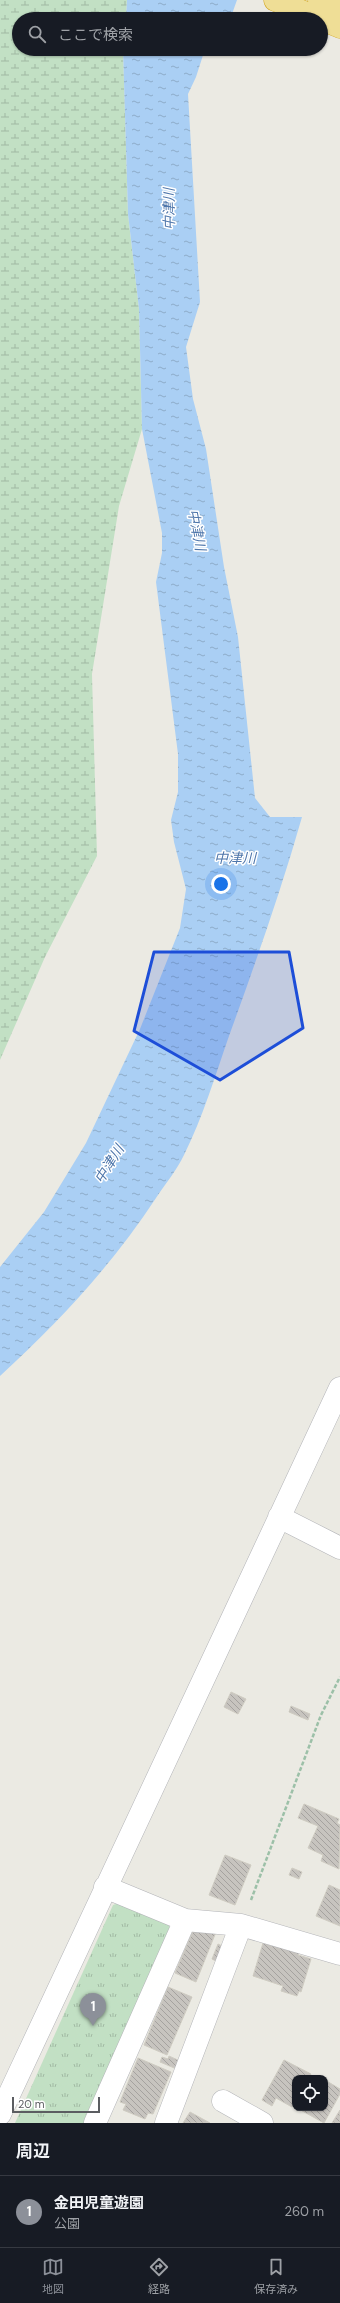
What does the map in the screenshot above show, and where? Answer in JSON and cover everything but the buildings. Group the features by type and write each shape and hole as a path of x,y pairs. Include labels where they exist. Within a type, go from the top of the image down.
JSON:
{"highway":[{"path":"275,0 304,12"},
{"path":"319,0 340,7"},
{"path":"328,22 340,27"}],"street":[{"path":"0,2114 105,1886 340,1388"},
{"path":"279,1517 340,1548"},
{"path":"105,1886 185,1920 241,1925 340,1954"},
{"path":"96,2123 185,1920"},
{"path":"166,2123 241,1925"},
{"path":"224,2101 248,2120"}],"path":[{"path":"241,1925 321,1714 340,1677"}],"highlighted area":[{"path":"154,952 289,952 303,1028 220,1080 134,1031"}],"green space":[{"path":"0,0 127,0 126,12 12,12 12,56 123,56 128,214 139,309 142,429 119,506 92,674 97,856 45,957 0,1060"},
{"path":"125,1901 166,1918 170,1929 85,2123 15,2123 113,1905"}],"water":[{"path":"127,0 237,0 233,12 126,12"},
{"name":"中津川","path":"123,56 203,56 196,77 188,94 200,302 186,347 193,399 206,449 224,567 238,637 255,798 270,817 302,817 267,927 208,1096 191,1141 181,1161 139,1223 103,1270 64,1314 0,1376 0,1267 44,1212 86,1143 140,1029 180,928 186,889 174,842 171,820 178,792 178,754 156,582 162,553 162,533 142,429 139,309 128,214"}],"place":[{"name":"金田児童遊園","path":"93,2026"}]}
